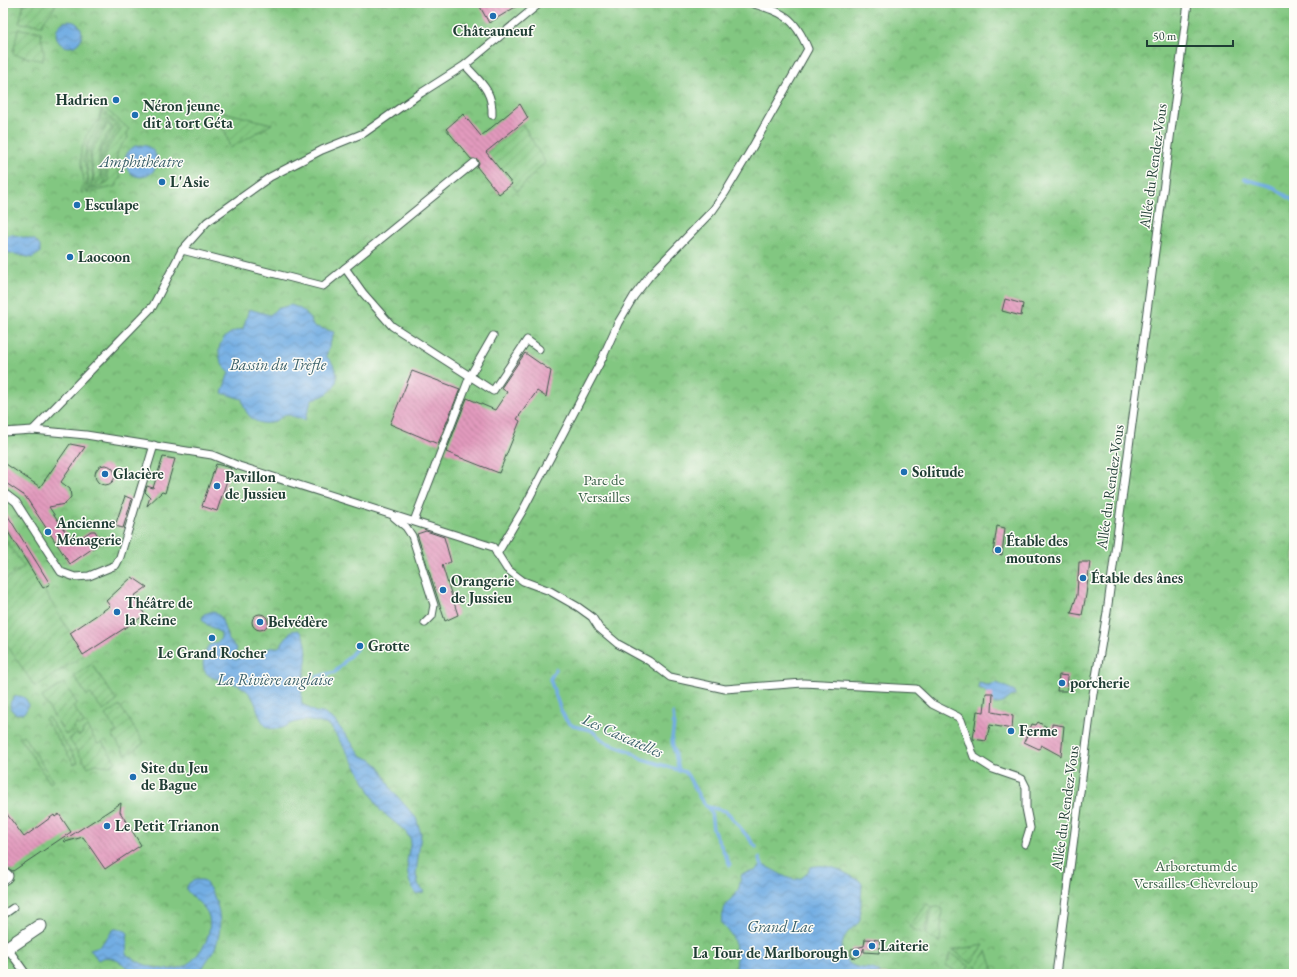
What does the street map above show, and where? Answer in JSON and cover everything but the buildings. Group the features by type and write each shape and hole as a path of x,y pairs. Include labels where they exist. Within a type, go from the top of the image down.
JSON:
{"street":[{"path":"4,947 40,926"}],"lane":[{"path":"33,430 153,306 182,250 207,222 264,181 322,150 364,133 421,93 465,65 540,3"},
{"path":"498,554 523,510 602,358 618,323 634,296 651,274 713,210 752,148 808,49 800,29 791,20 778,13 751,3"},
{"name":"Allée du Rendez-Vous","path":"1056,974 1093,694 1108,604 1188,3"},
{"path":"465,65 487,89 492,103 492,115"},
{"path":"182,250 323,286 474,163"},
{"path":"345,268 363,293 387,321 402,333 493,391 527,340 539,349"},
{"path":"414,521 470,376 493,336"},
{"path":"3,432 33,430 86,435 212,455 238,466 390,513 493,547 506,569 524,581 550,591 578,607 592,617 599,628 618,644 649,661 670,677 725,689 803,683 916,689 928,701 961,720 974,757 993,769 1022,779 1026,787 1026,816 1030,828 1025,844"},
{"path":"3,492 16,502 61,572 75,577 102,572 116,565 120,557 154,445"},
{"path":"390,513 406,526 412,536 432,598 434,605 432,616 425,623"},
{"path":"3,915 13,908"},
{"path":"4,947 26,974"}],"green space":[{"name":"Parc de Versailles","path":"3,3 1294,3 1294,974 3,974"},
{"path":"24,3 56,3 42,25 19,23"},
{"path":"18,29 41,32 44,49 43,61 13,54"},
{"path":"102,106 129,129 127,134 128,138 120,147 116,161 118,172 121,177 117,181 117,186 87,193 87,190 99,188 109,180 105,165 105,155 109,146 120,131 119,126 102,110 99,125 88,140 86,147 84,160 88,177 84,193 81,193 84,180 81,165 81,151 86,136 98,121"},
{"path":"219,111 272,124 230,148"},
{"path":"104,114 116,126 117,130 104,151 102,161 106,179 104,183 92,188 92,185 103,179 101,163 102,147 114,129 106,119 104,128 96,137 90,149 90,162 93,176 90,188 88,188 88,147 90,141 102,125"},
{"path":"107,123 112,129 103,141 99,152 101,177 93,182 94,174 91,157 92,152 94,145 105,129"},
{"path":"523,125 545,162 517,191 486,153 516,128"},
{"path":"3,524 84,655 35,687 3,639 3,581 24,567 5,539 3,540"},
{"path":"92,664 117,701 103,711 91,694 87,696 74,676"},
{"path":"64,683 77,703 73,706 84,723 79,726 77,724 73,727 74,730 66,735 42,697"},
{"path":"120,706 144,743 126,755 112,735 117,732 105,715"},
{"path":"48,717 78,762 74,764 45,719"},
{"path":"87,727 98,744 102,742 116,762 109,766 95,764 88,767 69,739 77,734 78,736 83,733 82,731"},
{"path":"23,735 53,781 50,783 19,737"},
{"path":"927,904 931,906 924,934 909,927"},
{"path":"933,906 942,908 940,943 926,934"},
{"path":"984,945 971,963 953,950"},
{"path":"987,951 995,974 986,974 976,967"},
{"path":"951,953 969,966 964,974 959,974 946,965"}],"water":[{"path":"69,21 78,25 82,34 78,43 69,47 60,43 56,34 60,25"},
{"name":"Amphithêatre","path":"138,145 144,145 153,149 157,161 153,173 144,177 138,177 129,173 125,164 125,158 129,149"},
{"path":"10,234 35,240 40,246 40,253 32,258 6,252 3,249 3,238"},
{"name":"Bassin du Trèfle","path":"291,305 305,312 310,318 313,326 334,332 326,356 332,363 335,370 337,376 336,383 328,393 321,397 312,399 305,420 285,414 272,422 259,422 248,414 244,408 242,399 222,393 229,372 220,359 220,346 228,335 234,331 243,329 249,309 270,315 276,309"},
{"name":"La Rivière anglaise","path":"213,611 221,617 228,639 237,649 233,658 235,660 240,658 243,652 255,655 270,648 279,647 291,631 298,630 303,636 307,655 301,696 302,704 315,712 323,713 334,720 362,756 372,760 380,767 391,789 416,818 421,834 416,874 418,884 424,892 416,894 410,883 408,875 407,861 411,840 405,831 380,810 356,766 330,726 318,722 304,721 296,722 280,728 268,728 261,720 249,693 232,683 208,675 204,669 204,660 208,646 219,641 221,633 206,624 202,619 204,614"},
{"path":"979,683 987,685 997,683 1015,691 1015,695 1004,702 994,704 984,690 978,688"},
{"path":"19,696 25,699 28,705 25,711 19,714 13,711 10,705 13,699"},
{"name":"Grand Lac","path":"762,865 788,878 794,879 806,875 811,867 824,866 842,871 860,881 862,884 860,919 857,925 849,931 843,940 842,956 853,966 872,969 881,974 735,974 737,960 736,947 731,935 722,924 722,913 726,905 738,890 742,874 755,871"},
{"path":"195,880 203,880 209,887 217,904 220,923 214,950 201,974 145,975 135,972 114,959 104,958 98,960 90,949 100,946 114,929 123,929 128,933 126,954 139,962 155,968 163,969 180,968 187,965 195,958 203,946 207,939 210,926 209,917 205,909 186,889 189,883"}],"waterway":[{"path":"1244,179 1271,186 1294,201"},
{"path":"316,677 335,672 357,648"},
{"name":"Les Cascatelles","path":"556,669 550,679 560,708 566,720 573,726 591,730 605,742 629,751 642,759 685,772 700,798 711,812 713,829 730,865"},
{"name":"Les Cascatelles","path":"673,714 674,724 672,742 679,771"},
{"name":"Les Cascatelles","path":"708,807 725,811 729,814 756,847"},
{"name":"Les Cascatelles","path":"759,858 763,868"}],"place":[{"name":"Châteauneuf","path":"493,16"},
{"name":"Hadrien","path":"116,100"},
{"name":"Néron jeune, dit à tort Géta","path":"135,115"},
{"name":"L'Asie","path":"162,182"},
{"name":"Esculape","path":"77,205"},
{"name":"Laocoon","path":"70,257"},
{"name":"Solitude","path":"904,472"},
{"name":"Glacière","path":"105,474"},
{"name":"Pavillon de Jussieu","path":"217,486"},
{"name":"Ancienne Ménagerie","path":"48,532"},
{"name":"Étable des moutons","path":"998,550"},
{"name":"Étable des ânes","path":"1083,578"},
{"name":"Orangerie de Jussieu","path":"443,590"},
{"name":"Théâtre de la Reine","path":"117,612"},
{"name":"Belvédère","path":"260,622"},
{"name":"Le Grand Rocher","path":"212,638"},
{"name":"Grotte","path":"360,646"},
{"name":"porcherie","path":"1062,683"},
{"name":"Ferme","path":"1011,731"},
{"name":"Site du Jeu de Bague","path":"133,777"},
{"name":"Le Petit Trianon","path":"107,826"},
{"name":"Laiterie","path":"872,946"},
{"name":"La Tour de Marlborough","path":"856,953"}],"park label":[{"name":"Arboretum de Versailles-Chèvreloup","path":"1196,874"}]}
